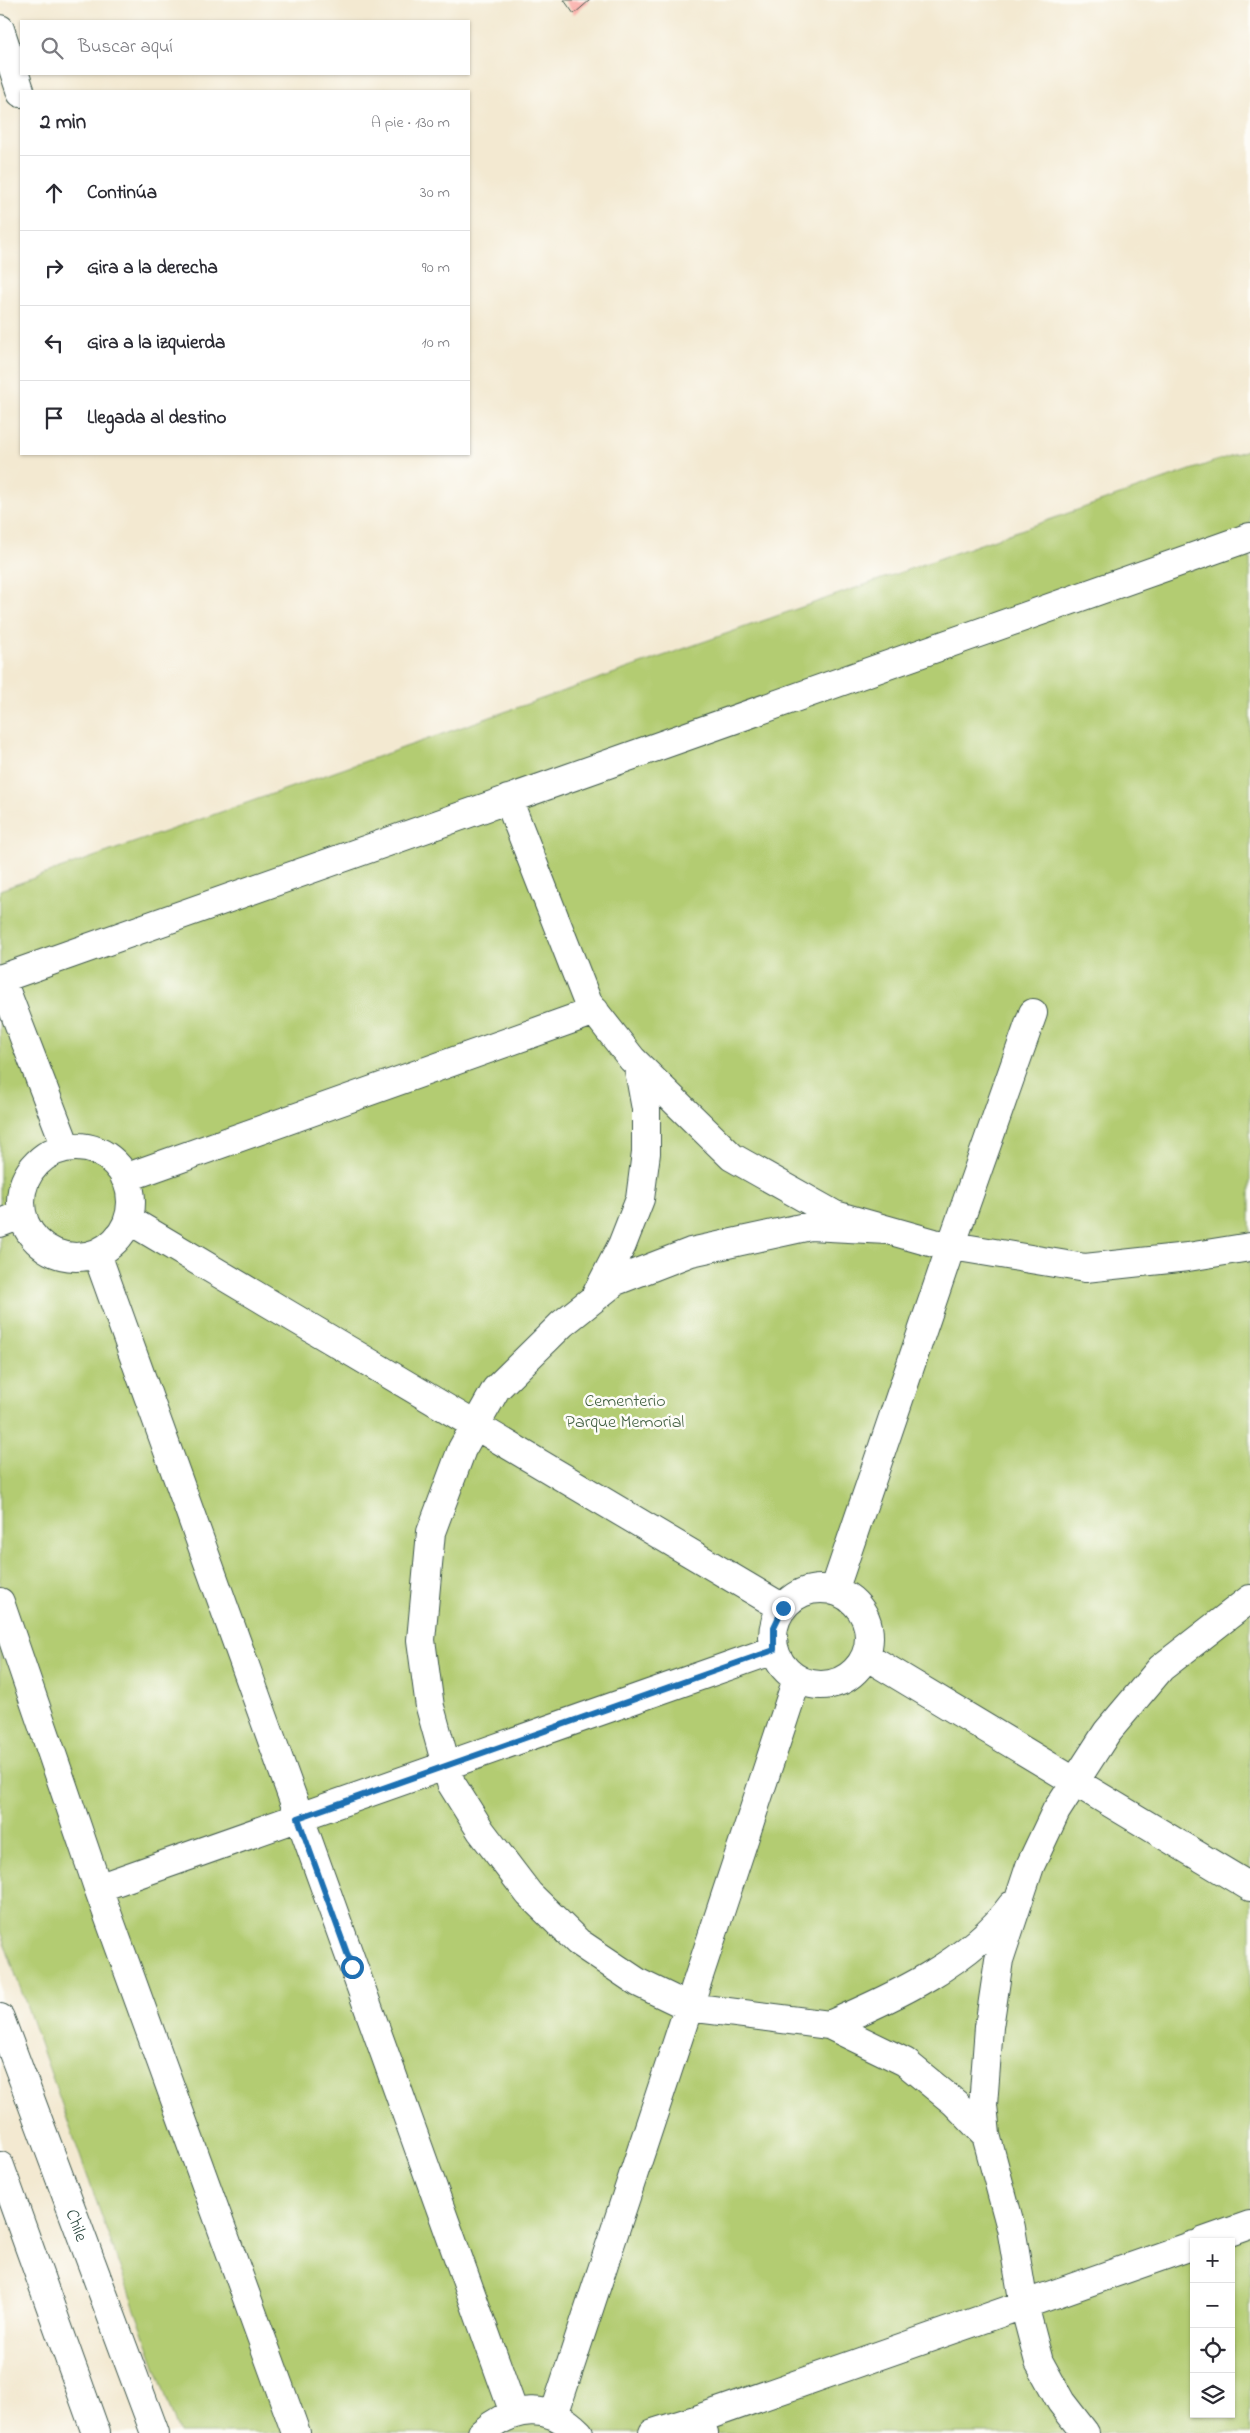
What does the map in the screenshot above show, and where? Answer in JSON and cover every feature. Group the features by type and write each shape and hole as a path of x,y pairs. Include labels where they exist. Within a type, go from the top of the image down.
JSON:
{"street":[{"path":"0,28 20,90"},
{"path":"66,1147 0,978 1250,537"},
{"path":"508,799 588,1003 638,1065 732,1157 835,1215 951,1246 1085,1268 1188,1257 1250,1247"},
{"path":"125,1178 595,1012"},
{"path":"834,1591 951,1246 1033,1014"},
{"path":"594,1299 622,1245 640,1199 646,1153 646,1109 638,1065"},
{"path":"66,1147 80,1147 107,1156 125,1178 130,1191 129,1220 122,1234 110,1246 97,1254 81,1258 65,1257 50,1252 37,1242 27,1230 11,1219 20,1200 22,1185 29,1172 39,1160 52,1152 66,1147"},
{"path":"129,1220 783,1608"},
{"path":"887,1230 810,1226 691,1252 616,1281 562,1324 496,1389 462,1449 431,1532 420,1640 430,1708 451,1784 481,1831 536,1900 578,1942 639,1982 689,2007 829,2025 905,2062 956,2103 986,2135"},
{"path":"97,1254 298,1818 514,2413"},
{"path":"806,1591 834,1591 848,1598 860,1609 868,1624 869,1640 866,1656 856,1670 844,1680 828,1685 812,1685 797,1679 783,1666 774,1650 774,1627 783,1608 793,1598 806,1591"},
{"path":"1085,2433 1061,2402 1040,2362 1024,2305 1012,2228 986,2135 983,2104 989,2027 999,1960 1030,1866 1056,1811 1107,1732 1161,1668 1250,1599"},
{"path":"0,1602 98,1888 296,2433"},
{"path":"98,1888 774,1650"},
{"path":"866,1656 1074,1783 1250,1887"},
{"path":"554,2415 797,1679"},
{"path":"829,2025 878,2004 957,1958 998,1925 1021,1892"},
{"name":"Chile","path":"0,2018 7,2059 155,2433"},
{"path":"0,2166 96,2433"},
{"path":"1213,2238 1250,2225"},
{"path":"653,2433 701,2426 1024,2305 1190,2246"},
{"path":"482,2433 496,2421 514,2413 534,2411 554,2415 570,2424 579,2433"}],"green space":[{"name":"Cementerio Parque Memorial","path":"1250,449 1250,2433 179,2433 0,1931 0,890"}],"building":[{"path":"564,0 590,0 574,14"}],"route":[{"path":"352,1967 298,1818 774,1650 774,1627 777,1617 783,1608"}]}
